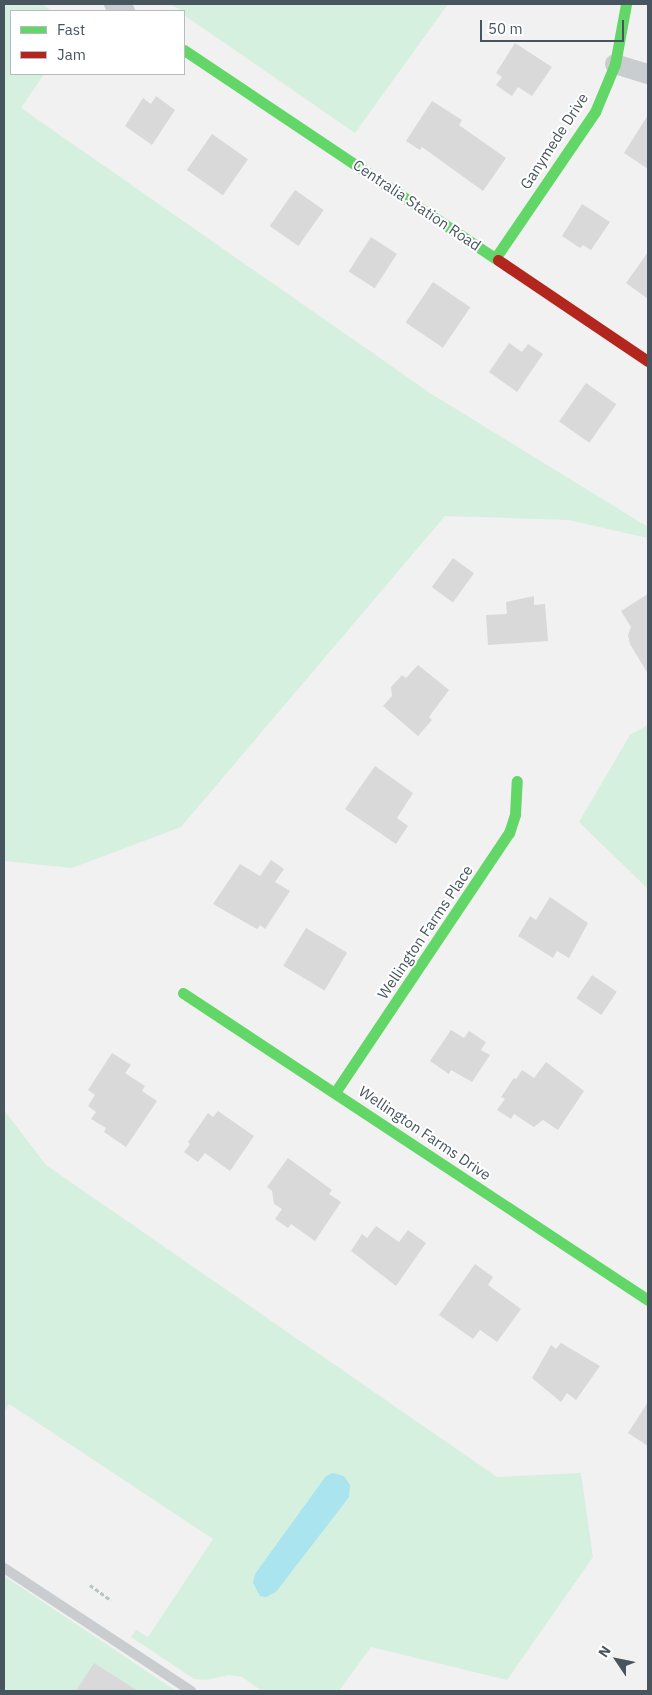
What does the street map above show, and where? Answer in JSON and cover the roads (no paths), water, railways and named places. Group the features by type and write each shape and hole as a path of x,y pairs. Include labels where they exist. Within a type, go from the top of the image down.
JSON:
{"street":[{"name":"Ganymede Drive","path":"496,257 595,112 615,64 626,4"},
{"name":"Centralia Station Road","path":"185,51 496,257 648,361"},
{"path":"615,64 648,74"},
{"name":"Wellington Farms Place","path":"336,1091 508,833 515,814 517,781"},
{"name":"Wellington Farms Drive","path":"183,993 336,1091 648,1300"}],"lane":[{"path":"4,1568 192,1691"}],"water":[{"path":"333,1473 344,1476 350,1485 349,1497 276,1592 266,1597 260,1596 253,1583 255,1574 326,1476"}]}
